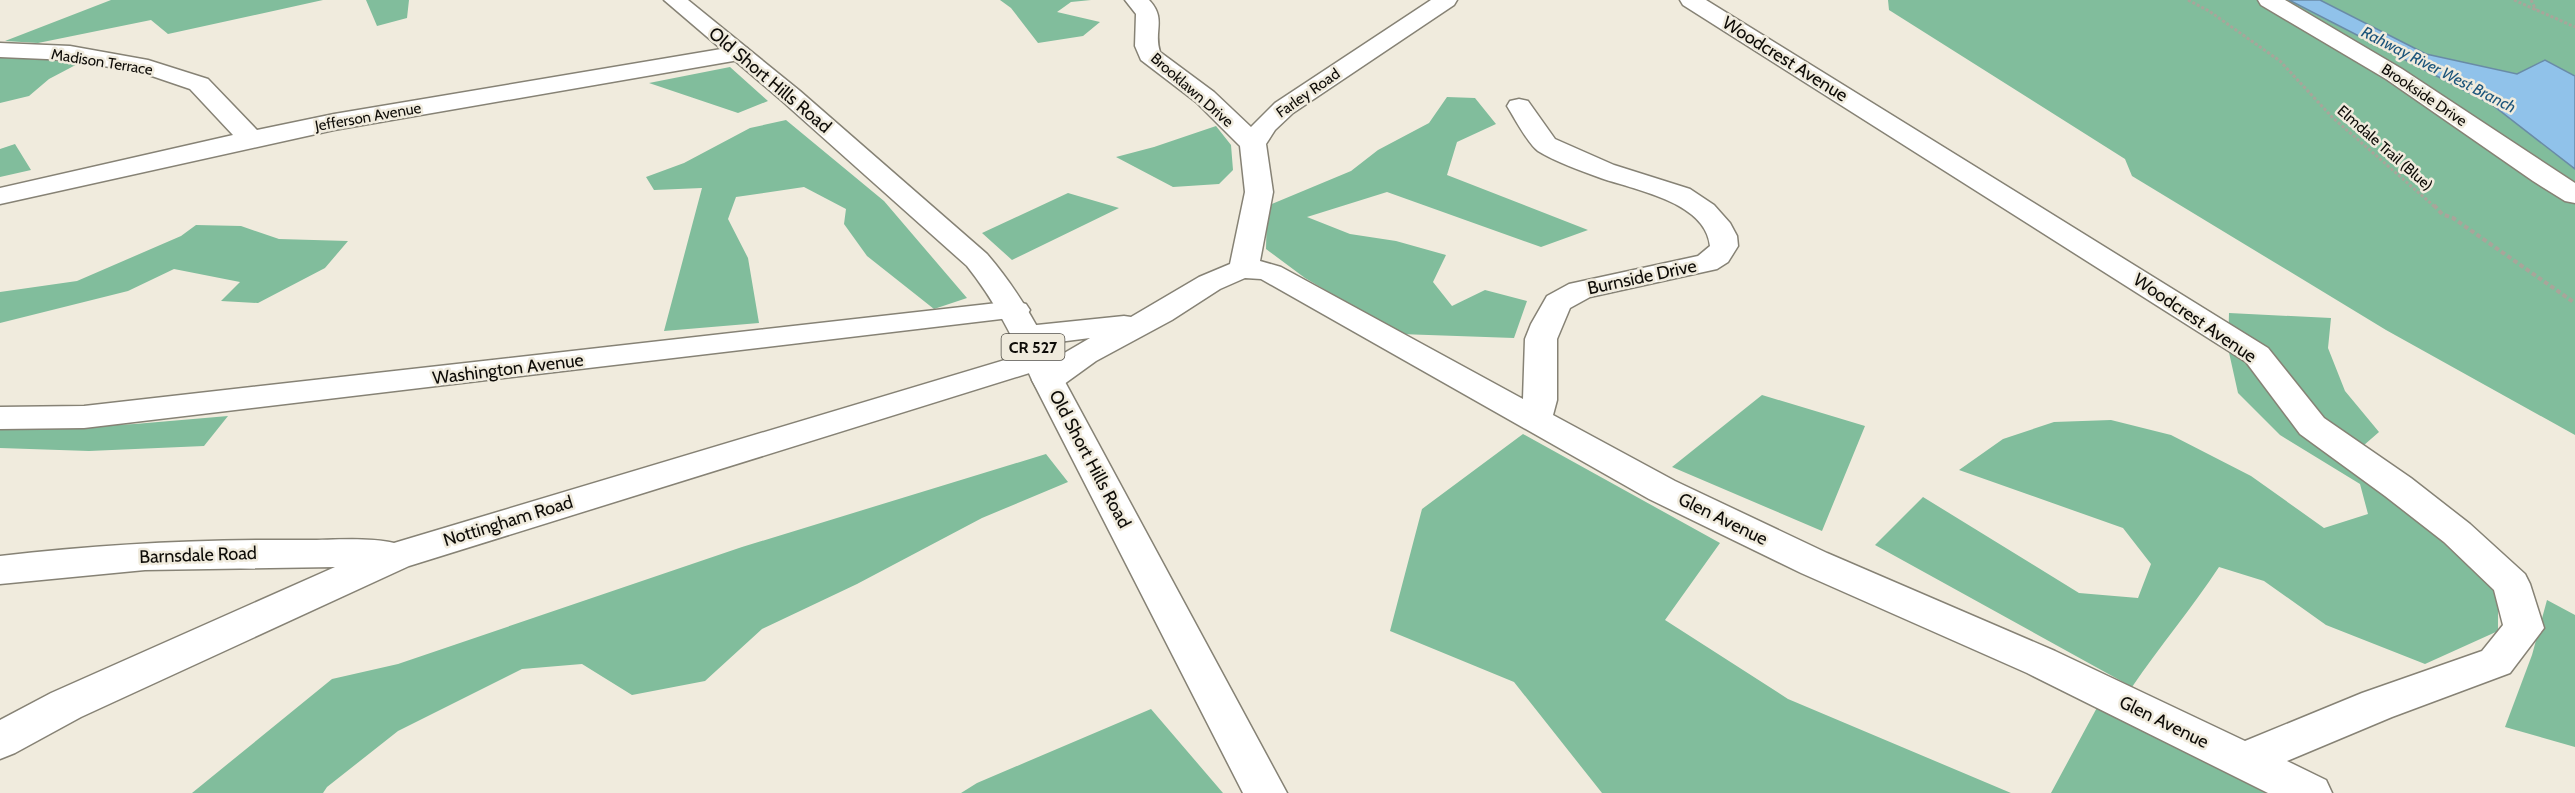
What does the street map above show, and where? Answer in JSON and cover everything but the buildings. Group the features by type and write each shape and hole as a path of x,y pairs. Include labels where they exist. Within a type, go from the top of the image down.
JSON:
{"street":[{"name":"Old Short Hills Road","path":"675,0 977,260 998,284 1265,793"},
{"name":"Brooklawn Drive","path":"1136,0 1147,8 1150,15 1145,46 1149,55 1205,97 1253,144"},
{"name":"Farley Road","path":"1253,144 1265,125 1284,108 1446,0"},
{"name":"Woodcrest Avenue","path":"1691,0 2257,356 2312,426 2398,487 2457,533 2511,584 2524,628 2496,662 2377,705 2243,760"},
{"name":"Brookside Drive","path":"2269,0 2394,74 2575,195"},
{"name":"Madison Terrace","path":"0,50 70,53 148,67 199,84 252,139"},
{"name":"Jefferson Avenue","path":"0,196 334,122 739,53"},
{"name":"Burnside Drive","path":"1519,106 1546,145 1605,171 1692,201 1716,223 1723,236 1724,246 1718,256 1707,264 1580,290 1558,302 1541,339 1540,400 1535,419"},
{"path":"1032,347 1059,370 1219,279 1244,269 1259,192 1253,144"},
{"name":"Glen Avenue","path":"1244,269 1271,273 1662,490 1814,563 2041,662 2310,793"},
{"path":"1032,347 1152,319"},
{"name":"Washington Avenue","path":"0,418 84,417 1032,347"},
{"name":"Nottingham Road","path":"0,741 66,705 396,556 1032,347"},
{"name":"Barnsdale Road","path":"0,570 58,562 192,553 272,552 396,556"}],"path":[{"name":"Elmdale Trail (Blue)","path":"2188,0 2218,17 2280,61 2332,117 2390,169 2422,193 2442,214 2453,218 2575,303"},
{"path":"2514,0 2575,28"},
{"path":"2531,0 2536,11"}],"green space":[{"path":"111,0 323,0 168,34 151,20 38,43 5,41"},
{"path":"366,0 409,0 407,18 377,26"},
{"path":"1000,0 1091,0 1071,2 1057,12 1100,22 1083,36 1038,43 1011,8"},
{"path":"1888,0 2289,0 2491,104 2575,169 2575,435 2386,330 2132,176 2125,159 1889,10"},
{"path":"2320,0 2575,0 2575,76 2545,60 2517,74 2426,54"},
{"path":"0,55 87,59 49,79 29,96 0,103"},
{"path":"730,67 768,101 738,113 649,83"},
{"path":"1447,97 1475,98 1496,124 1457,142 1447,175 1588,230 1541,247 1387,192 1307,217 1350,234 1396,241 1446,255 1433,282 1452,306 1485,290 1527,301 1514,338 1400,334 1305,278 1266,249 1267,206 1351,171 1378,150 1429,123"},
{"path":"786,120 884,201 967,298 934,309 867,256 844,224 846,209 804,187 736,197 728,219 748,258 759,323 664,331 702,188 654,190 646,177 684,163 750,128"},
{"path":"1216,126 1231,145 1233,170 1219,184 1173,187 1116,157 1154,147"},
{"path":"15,144 31,170 0,177 0,149"},
{"path":"1068,193 1119,208 1012,260 982,233"},
{"path":"196,225 241,226 279,239 348,241 325,268 258,303 221,301 240,282 174,269 128,291 0,323 0,292 77,281 181,236"},
{"path":"2229,313 2331,318 2328,348 2345,391 2379,432 2348,459 2454,537 2498,590 2498,631 2425,664 2326,625 2264,581 2219,567 2132,687 1875,545 1923,497 2079,593 2138,598 2151,564 2123,528 1959,470 2003,439 2054,422 2111,420 2171,435 2251,476 2324,528 2368,514 2360,484 2280,435 2238,393 2228,348"},
{"path":"1762,395 1865,426 1822,531 1672,467"},
{"path":"228,416 204,446 89,451 0,448 0,427 10,430 135,424"},
{"path":"1523,434 1720,543 1665,620 1788,699 2011,793 1602,793 1514,682 1390,631 1422,509"},
{"path":"1046,454 1068,482 982,518 857,584 762,629 705,681 632,695 582,664 522,669 398,731 327,787 323,793 192,793 332,679 398,664 742,547"},
{"path":"2547,600 2575,615 2575,747 2505,727 2532,655"},
{"path":"2100,702 2277,793 2051,793"},
{"path":"1151,709 1223,793 961,793 977,783"}],"water":[{"name":"Rahway River West Branch","path":"2289,0 2320,0 2426,54 2517,74 2545,60 2575,76 2575,169 2491,104"}]}
